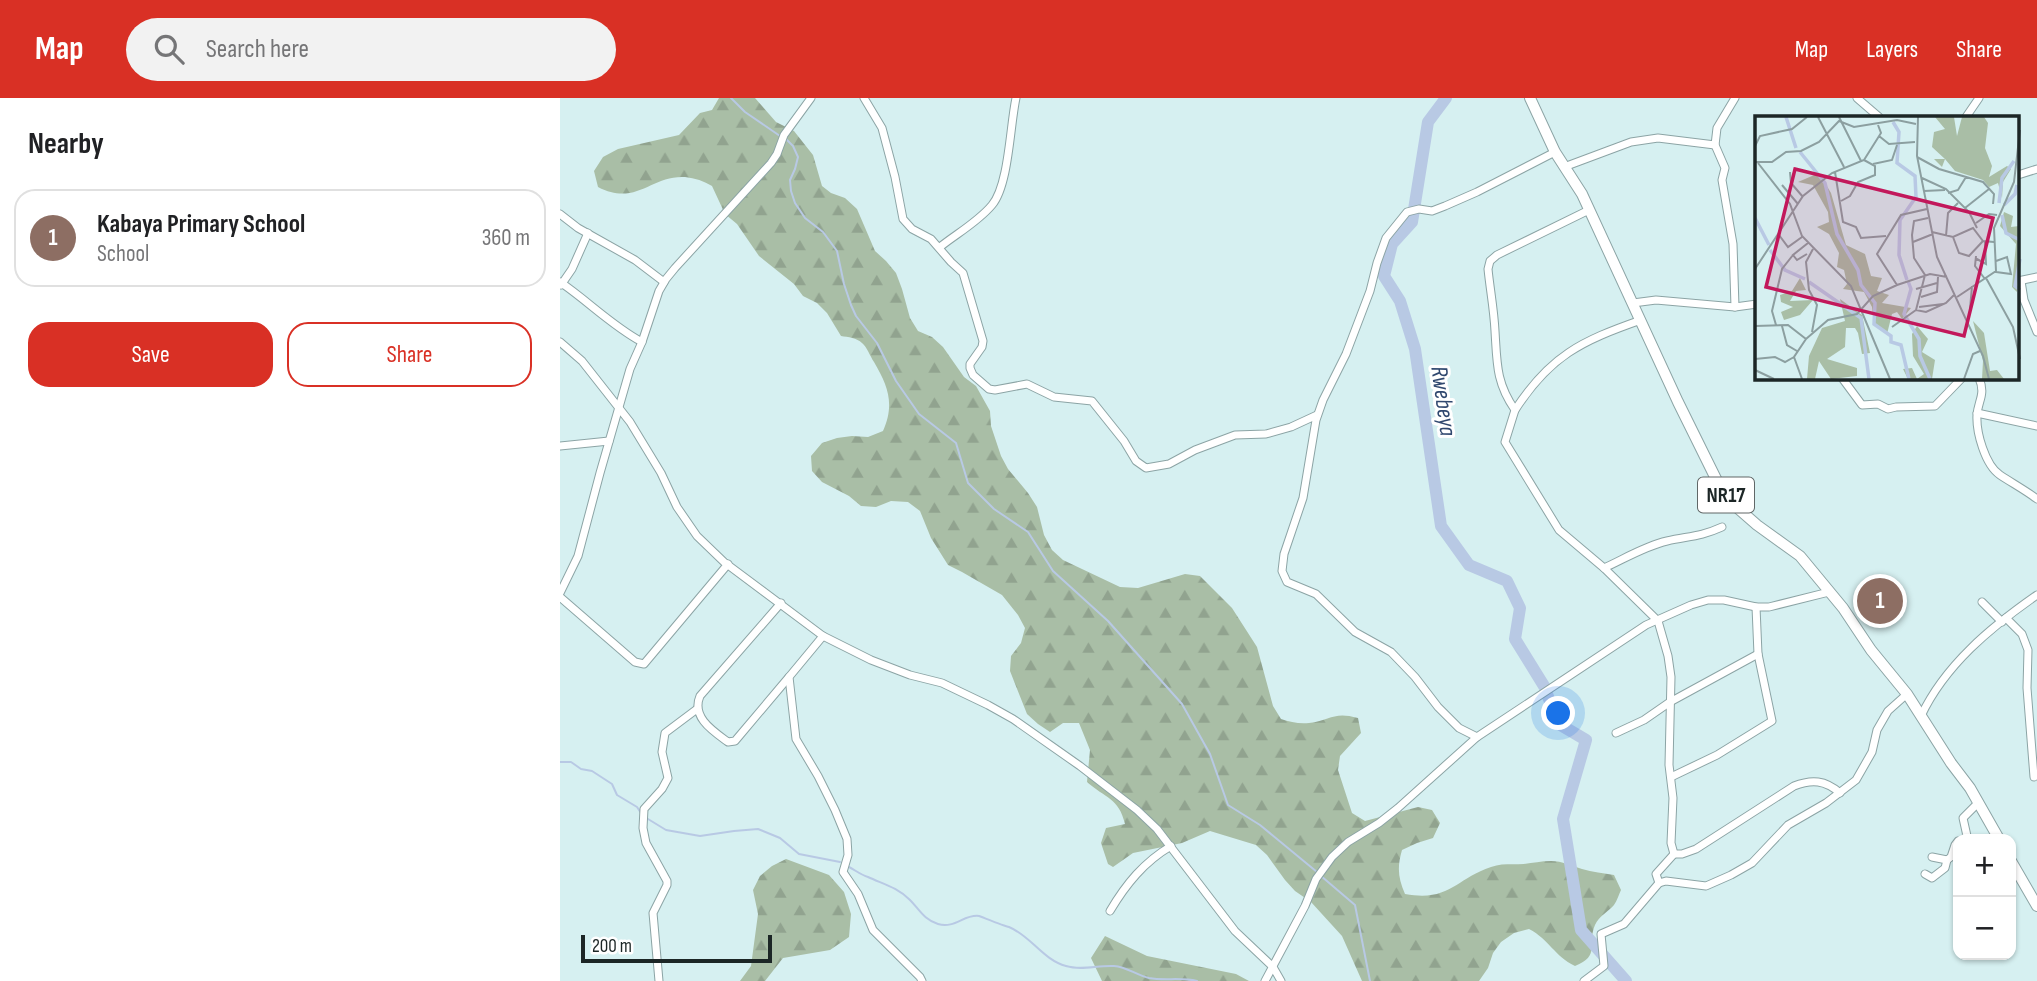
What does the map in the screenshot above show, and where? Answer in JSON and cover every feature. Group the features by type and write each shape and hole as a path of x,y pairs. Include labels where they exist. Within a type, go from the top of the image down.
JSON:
{"main road":[{"name":"NR17","path":"1530,98 1555,152 1589,210 1702,452 1723,491 1733,504 1757,525 1800,556 1843,608 1871,650 1907,694 1979,802 1996,834"},
{"path":"2016,870 2037,906"}],"street":[{"path":"728,564 644,664 635,663 560,595 578,556 631,369 664,282 771,163 782,138 811,98"},
{"path":"864,98 882,128 903,219 906,224 940,247 962,273 983,335 982,347 970,364 973,375 992,390 1027,384 1054,397 1092,401 1124,441 1136,461 1146,468 1169,464 1195,450 1236,435 1266,434 1317,415"},
{"path":"940,247 983,214 997,198 1010,142 1016,98"},
{"path":"1735,98 1717,128 1715,145 1725,168 1722,180 1733,244 1735,307"},
{"path":"1857,98 1878,116"},
{"path":"1967,116 1979,98"},
{"path":"1564,167 1631,142 1658,138 1715,145"},
{"path":"1477,737 1459,728 1391,652 1355,632 1316,594 1287,582 1282,571 1284,554 1303,498 1317,415 1346,354 1370,291 1386,238 1407,212 1419,209 1432,211 1445,206 1555,152"},
{"path":"2020,174 2037,169"},
{"path":"1515,411 1504,395 1497,369 1488,269 1490,261 1497,255 1589,210"},
{"path":"560,214 578,228 635,260 664,282"},
{"path":"588,233 572,269 561,284 580,296 623,332 642,342"},
{"path":"2037,276 2020,281 2024,300 2037,332"},
{"path":"1633,303 1656,300 1735,307 1755,304"},
{"path":"1641,320 1598,335 1553,364 1530,387 1515,411 1505,442 1559,530 1604,568 1658,621 1669,667 1669,765 1673,798 1671,843 1674,854"},
{"path":"560,342 582,361 630,422 661,472 677,507 697,536 728,564 823,636 871,660 910,675 942,683 988,705 1013,719 1080,766 1157,829 1235,931 1273,967 1282,981"},
{"path":"1843,380 1862,405 1878,404 1888,409 1935,406 1960,380"},
{"path":"1980,380 1983,393 1977,412 1978,434 1991,466 1998,474 2037,499"},
{"path":"1977,412 2037,426"},
{"path":"560,446 609,441"},
{"path":"1604,568 1653,545 1704,535 1722,527"},
{"path":"1265,981 1305,906 1316,879 1332,857 1398,808 1477,737 1646,625 1708,600 1769,607 1829,592"},
{"path":"1921,716 1934,691 1968,650 2037,595"},
{"path":"1982,602 2022,634 2028,650 2027,688 2034,778"},
{"path":"780,603 698,701 697,709 701,719 720,736 731,742 738,738 823,636"},
{"path":"1671,777 1717,755 1772,721 1758,654 1756,607"},
{"path":"1616,733 1644,720 1670,702 1758,654"},
{"path":"789,677 796,739 818,775 847,839 848,855 843,872 858,894 873,930 922,981"},
{"path":"1584,981 1604,966 1601,934 1624,924 1659,883 1666,881 1706,886 1731,875 1752,863 1788,825 1856,780 1872,752 1877,730 1888,711 1907,694"},
{"path":"659,981 653,913 667,881 646,843 643,828 644,809 668,778 662,752 665,733 697,709"},
{"path":"1659,883 1656,874 1674,854 1696,849 1794,786 1813,781 1832,786 1840,793"},
{"path":"1967,834 1963,818 1979,802"},
{"path":"1110,911 1126,884 1158,854 1171,846"},
{"path":"1925,874 1932,878 1945,868 1953,851"},
{"path":"1932,857 1947,860"}],"green space":[{"path":"719,98 755,98 776,122 794,131 813,155 822,186 845,198 857,209 875,251 896,273 910,318 918,331 932,337 943,347 964,377 976,386 990,411 991,426 1001,456 1037,507 1044,535 1052,550 1063,560 1120,587 1138,588 1185,574 1200,576 1232,608 1257,647 1273,706 1281,719 1305,723 1338,716 1358,718 1361,733 1340,756 1338,770 1352,813 1365,821 1418,807 1432,810 1440,823 1433,838 1402,850 1399,872 1405,894 1432,895 1491,867 1544,861 1555,861 1614,875 1621,890 1614,905 1595,925 1588,958 1575,966 1529,929 1514,933 1501,942 1479,981 1362,981 1342,936 1311,902 1295,891 1256,845 1210,831 1182,843 1133,853 1113,867 1108,864 1101,843 1106,828 1125,824 1122,815 1111,799 1087,782 1090,750 1079,723 1063,723 1050,732 1027,714 1010,671 1011,656 1021,643 1025,628 1018,615 1002,595 948,565 931,538 920,511 908,502 891,501 876,507 861,506 849,496 822,482 812,471 811,456 822,443 852,436 868,437 883,431 887,421 889,404 883,379 862,343 841,336 827,313 817,303 803,296 794,284 759,256 737,224 725,214 712,186 685,177 662,181 623,194 598,187 594,171 603,157 618,149 679,135 700,113 712,110"},
{"path":"786,859 829,875 844,892 851,914 849,937 830,950 783,958 765,981 740,981 751,966 758,914 753,890 760,876"},
{"path":"1105,936 1147,956 1236,974 1249,981 1102,981 1091,958"}],"waterway":[{"path":"731,98 745,112 780,136"},
{"name":"Rwebeya","path":"1446,98 1428,122 1412,222 1392,244 1384,276 1400,301 1415,349 1441,526 1469,565 1507,581 1520,608 1515,639 1544,686"},
{"path":"785,138 798,157 790,180 795,203 805,218 823,232 837,251 851,305 877,343 896,381 919,414 956,443 968,483 994,509 1028,532 1053,571 1108,621 1182,704 1210,754 1228,805 1260,825 1317,872"},
{"name":"Rwebeya","path":"1547,694 1559,724 1586,740 1563,819 1581,930 1626,981"},
{"path":"560,762 571,762 581,769 592,771 612,784 617,795 637,807 641,813"},
{"path":"648,819 666,830 700,836 758,829 780,838 799,854 840,862"},
{"path":"849,867 900,892 933,922 949,925 979,916 1017,931 1050,959 1066,966 1114,966 1149,978 1197,981"},
{"path":"1321,876 1355,905 1370,981"}],"place":[{"name":"Kabaya Primary School","path":"1880,601"}]}
